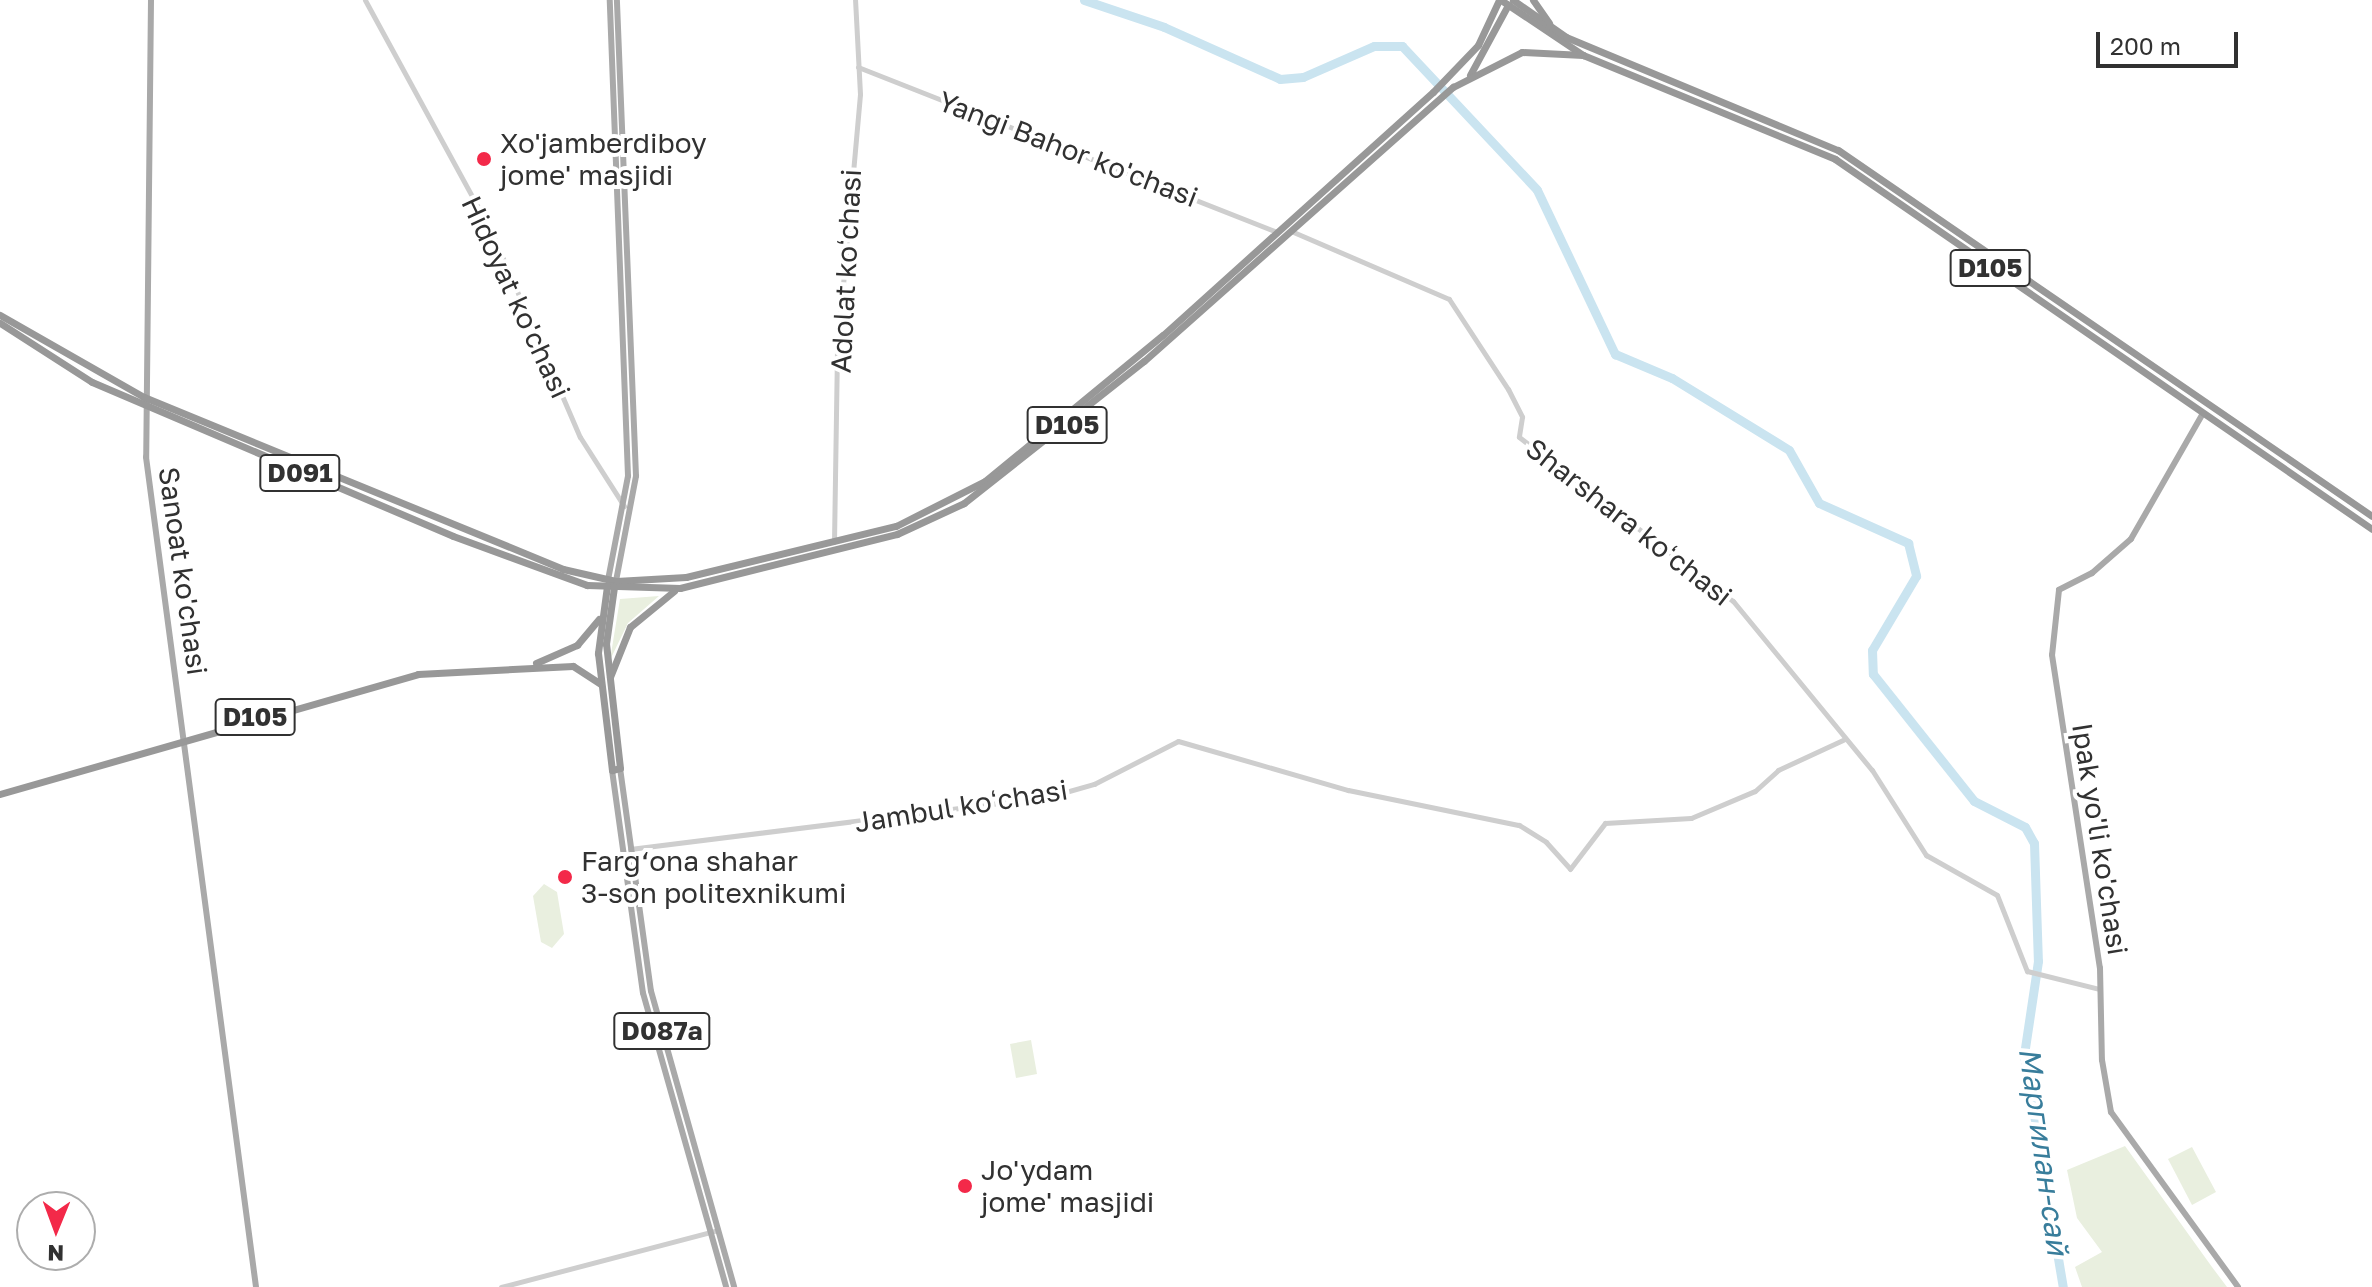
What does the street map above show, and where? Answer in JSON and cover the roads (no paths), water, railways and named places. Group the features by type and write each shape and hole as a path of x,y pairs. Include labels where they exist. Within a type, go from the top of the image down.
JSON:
{"highway":[{"path":"1533,0 1555,31"},
{"name":"D105","path":"1506,1 1555,31 1838,150 2372,516"},
{"name":"D105","path":"1506,1 1583,55 1835,159 2202,415 2372,529"},
{"name":"D105","path":"611,585 680,588 922,525 1002,477 1291,231 1453,87 1469,77 1506,1"},
{"name":"D105","path":"611,585 672,579 834,542 909,522 973,489 1108,385 1434,91 1483,38 1506,1"},
{"path":"1469,77 1522,52 1583,55"},
{"name":"D091","path":"0,315 143,401"},
{"name":"D091","path":"0,323 92,382 450,526 611,585"},
{"path":"2202,415 2208,404"},
{"name":"D105","path":"515,667 574,647 600,617 611,585"},
{"name":"D105","path":"605,684 611,585"},
{"name":"D105","path":"605,684 633,623 680,588"},
{"name":"D105","path":"600,617 616,769"},
{"name":"D105","path":"0,794 370,684 515,667 578,667 605,684"}],"main road":[{"name":"Sanoat ko'chasi","path":"151,0 143,401 256,1287"},
{"path":"610,0 636,476 611,585"},
{"path":"611,585 625,506 617,0"},
{"name":"Ipak yo'li ko'chasi","path":"2202,415 2137,532 2092,573 2059,590 2056,603 2056,702 2099,989 2111,1112 2238,1287"},
{"name":"D087a","path":"616,769 651,991 726,1287"},
{"name":"D087a","path":"616,769 643,993 714,1231 734,1287"}],"street":[{"name":"Hidoyat ko'chasi","path":"365,0 492,233 580,437 625,506"},
{"name":"Adolat koʻchasi","path":"834,542 837,352 858,67 855,0"},
{"name":"Yangi Bahor ko'chasi","path":"858,67 1277,232"},
{"name":"Sharshara koʻchasi","path":"1291,231 1449,299 1515,403 1522,417 1519,437 1671,559 1719,587 1843,740 1872,770 1932,861 1997,895 2028,972 2099,989"},
{"name":"Jambul koʻchasi","path":"630,849 1048,797 1094,784 1178,741 1371,795 1519,825 1546,842 1570,869 1605,823 1691,818 1843,740"},
{"path":"501,1287 714,1231"}],"waterway":[{"name":"Маргилан-сай","path":"1084,0 1164,27 1280,79 1303,77 1374,46 1402,46 1537,190 1615,354 1672,378 1789,450 1819,503 1908,543 1916,576 1872,650 1873,674 1974,801 2025,827 2034,843 2038,961 2024,1055 2063,1287"}],"place":[{"name":"Xo'jamberdiboy jome' masjidi","path":"484,159"},
{"name":"Farg‘ona shahar 3-son politexnikumi","path":"565,877"},
{"name":"Jo'ydam jome' masjidi","path":"965,1186"}]}
